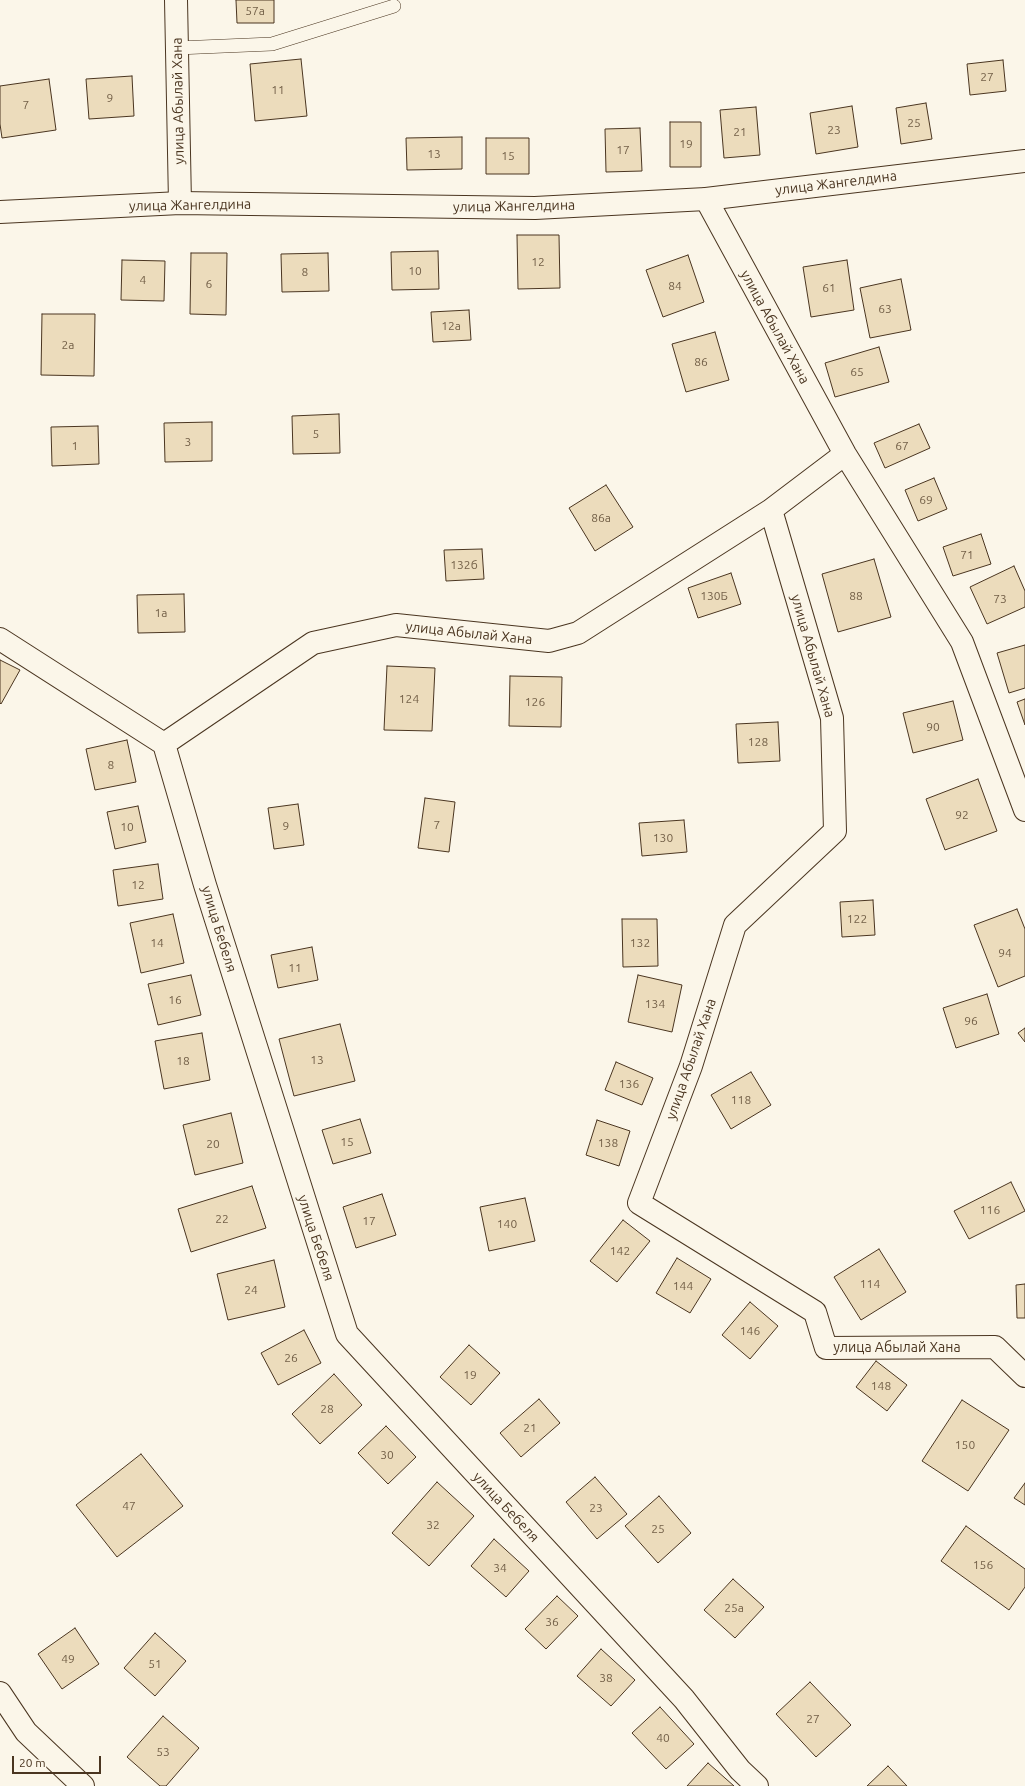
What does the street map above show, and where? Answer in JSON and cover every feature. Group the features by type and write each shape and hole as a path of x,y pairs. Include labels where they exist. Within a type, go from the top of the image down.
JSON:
{"street":[{"name":"улица Абылай Хана","path":"176,0 180,203"},
{"name":"улица Жангелдина","path":"0,212 180,203 535,208 706,199 1025,161"},
{"name":"улица Абылай Хана","path":"706,199 845,454 962,642 1025,810"},
{"name":"улица Абылай Хана","path":"164,744 313,643 396,625 549,641 578,633 771,510 845,454"},
{"name":"улица Абылай Хана","path":"771,510 832,718 835,831 735,925 691,1066 639,1204 815,1312 826,1348 995,1347 1025,1376"},
{"path":"0,639 164,744"},
{"name":"улица Бебеля","path":"164,744 205,885 346,1334 684,1699 740,1770 757,1786"},
{"path":"0,1693 26,1732 83,1786"}],"lane":[{"path":"177,48 272,44 394,6"}],"building":[{"path":"236,0 274,0 274,23 237,23"},
{"path":"301,59 307,116 255,121 250,64"},
{"path":"1003,60 1006,91 970,95 967,64"},
{"path":"132,76 134,116 89,119 86,79"},
{"path":"49,79 56,130 2,138 0,124 0,86"},
{"path":"926,103 932,139 901,144 896,108"},
{"path":"852,106 858,147 816,154 810,113"},
{"path":"756,107 760,155 724,158 720,110"},
{"path":"670,122 701,122 701,167 670,167"},
{"path":"640,128 642,171 606,172 605,129"},
{"path":"462,137 462,169 407,170 406,138"},
{"path":"486,138 529,138 529,174 486,174"},
{"path":"517,235 559,235 560,288 518,289"},
{"path":"438,251 439,289 392,290 391,252"},
{"path":"191,253 227,253 226,315 190,314"},
{"path":"328,253 329,291 282,292 281,254"},
{"path":"688,255 704,302 663,317 646,270"},
{"path":"122,260 165,261 164,301 121,300"},
{"path":"847,260 854,310 811,317 803,267"},
{"path":"901,279 911,330 870,338 860,288"},
{"path":"469,310 471,340 433,342 431,312"},
{"path":"42,314 95,314 94,376 41,375"},
{"path":"715,332 729,380 686,392 672,344"},
{"path":"879,347 889,382 835,397 825,363"},
{"path":"339,414 340,453 293,454 292,416"},
{"path":"212,422 212,461 165,462 164,423"},
{"path":"919,424 930,448 885,468 874,443"},
{"path":"98,426 99,464 52,466 51,427"},
{"path":"934,478 947,509 918,521 905,490"},
{"path":"606,485 633,527 595,551 569,508"},
{"path":"981,534 991,564 953,576 943,547"},
{"path":"482,549 484,579 446,581 444,550"},
{"path":"874,559 891,617 838,632 822,574"},
{"path":"1014,566 1025,591 1025,607 987,624 970,587"},
{"path":"731,573 741,604 698,618 688,588"},
{"path":"184,594 185,632 138,633 137,595"},
{"path":"1025,645 1025,688 1009,693 997,653"},
{"path":"0,660 20,670 1,704 0,703"},
{"path":"387,666 435,668 432,731 384,730"},
{"path":"510,676 562,677 561,727 509,726"},
{"path":"1025,699 1025,725 1017,702"},
{"path":"953,701 963,740 913,753 903,713"},
{"path":"778,722 780,761 738,763 736,724"},
{"path":"127,740 136,782 95,790 86,749"},
{"path":"978,779 997,831 945,850 926,799"},
{"path":"425,798 455,802 449,852 418,848"},
{"path":"298,804 304,845 274,849 268,808"},
{"path":"138,806 146,842 115,849 107,812"},
{"path":"684,820 687,852 642,856 639,823"},
{"path":"158,864 163,899 118,906 113,870"},
{"path":"873,900 875,935 842,937 840,902"},
{"path":"1017,909 1025,929 1025,976 998,987 974,925"},
{"path":"173,914 184,963 141,973 130,923"},
{"path":"622,919 657,919 658,966 623,967"},
{"path":"312,947 318,980 278,988 271,955"},
{"path":"191,975 201,1015 158,1025 148,984"},
{"path":"638,975 682,985 672,1032 628,1022"},
{"path":"987,994 999,1034 956,1048 943,1008"},
{"path":"340,1024 355,1081 294,1096 279,1039"},
{"path":"1025,1028 1025,1042 1018,1033"},
{"path":"202,1033 210,1080 164,1089 155,1041"},
{"path":"616,1062 653,1078 642,1105 605,1090"},
{"path":"751,1072 771,1105 731,1129 711,1095"},
{"path":"231,1113 243,1163 195,1175 183,1125"},
{"path":"360,1119 371,1153 333,1164 322,1130"},
{"path":"597,1120 630,1131 619,1166 586,1155"},
{"path":"1011,1182 1025,1211 969,1239 954,1211"},
{"path":"252,1186 266,1228 191,1252 178,1209"},
{"path":"382,1194 396,1235 356,1248 343,1207"},
{"path":"525,1198 535,1241 489,1251 480,1207"},
{"path":"623,1220 650,1241 617,1282 590,1261"},
{"path":"879,1249 906,1292 861,1320 834,1277"},
{"path":"677,1258 711,1279 690,1313 656,1293"},
{"path":"274,1260 285,1307 228,1320 217,1274"},
{"path":"1025,1284 1025,1318 1017,1318 1016,1285"},
{"path":"750,1302 778,1326 750,1359 722,1335"},
{"path":"304,1330 321,1363 278,1385 261,1353"},
{"path":"469,1345 500,1373 471,1405 440,1377"},
{"path":"876,1361 907,1385 887,1411 856,1387"},
{"path":"334,1374 362,1405 320,1444 292,1414"},
{"path":"539,1399 560,1423 521,1457 500,1433"},
{"path":"962,1400 1009,1430 968,1491 922,1461"},
{"path":"386,1426 416,1457 388,1484 358,1453"},
{"path":"141,1454 183,1506 117,1557 76,1505"},
{"path":"595,1477 627,1514 597,1539 566,1502"},
{"path":"437,1482 474,1516 429,1566 392,1533"},
{"path":"1025,1483 1025,1505 1014,1498"},
{"path":"659,1496 691,1533 658,1563 625,1526"},
{"path":"966,1526 1025,1569 1025,1587 1009,1610 941,1561"},
{"path":"494,1539 529,1571 506,1597 471,1566"},
{"path":"733,1579 764,1607 735,1638 704,1610"},
{"path":"557,1596 578,1616 546,1649 525,1629"},
{"path":"75,1628 99,1664 62,1689 38,1654"},
{"path":"155,1633 186,1661 155,1696 124,1668"},
{"path":"601,1649 635,1680 611,1706 577,1676"},
{"path":"810,1682 851,1725 816,1757 776,1714"},
{"path":"660,1707 694,1744 666,1769 632,1733"},
{"path":"163,1716 199,1748 166,1786 160,1786 127,1757"},
{"path":"708,1763 734,1786 687,1786"},
{"path":"888,1766 907,1786 867,1786"}]}
